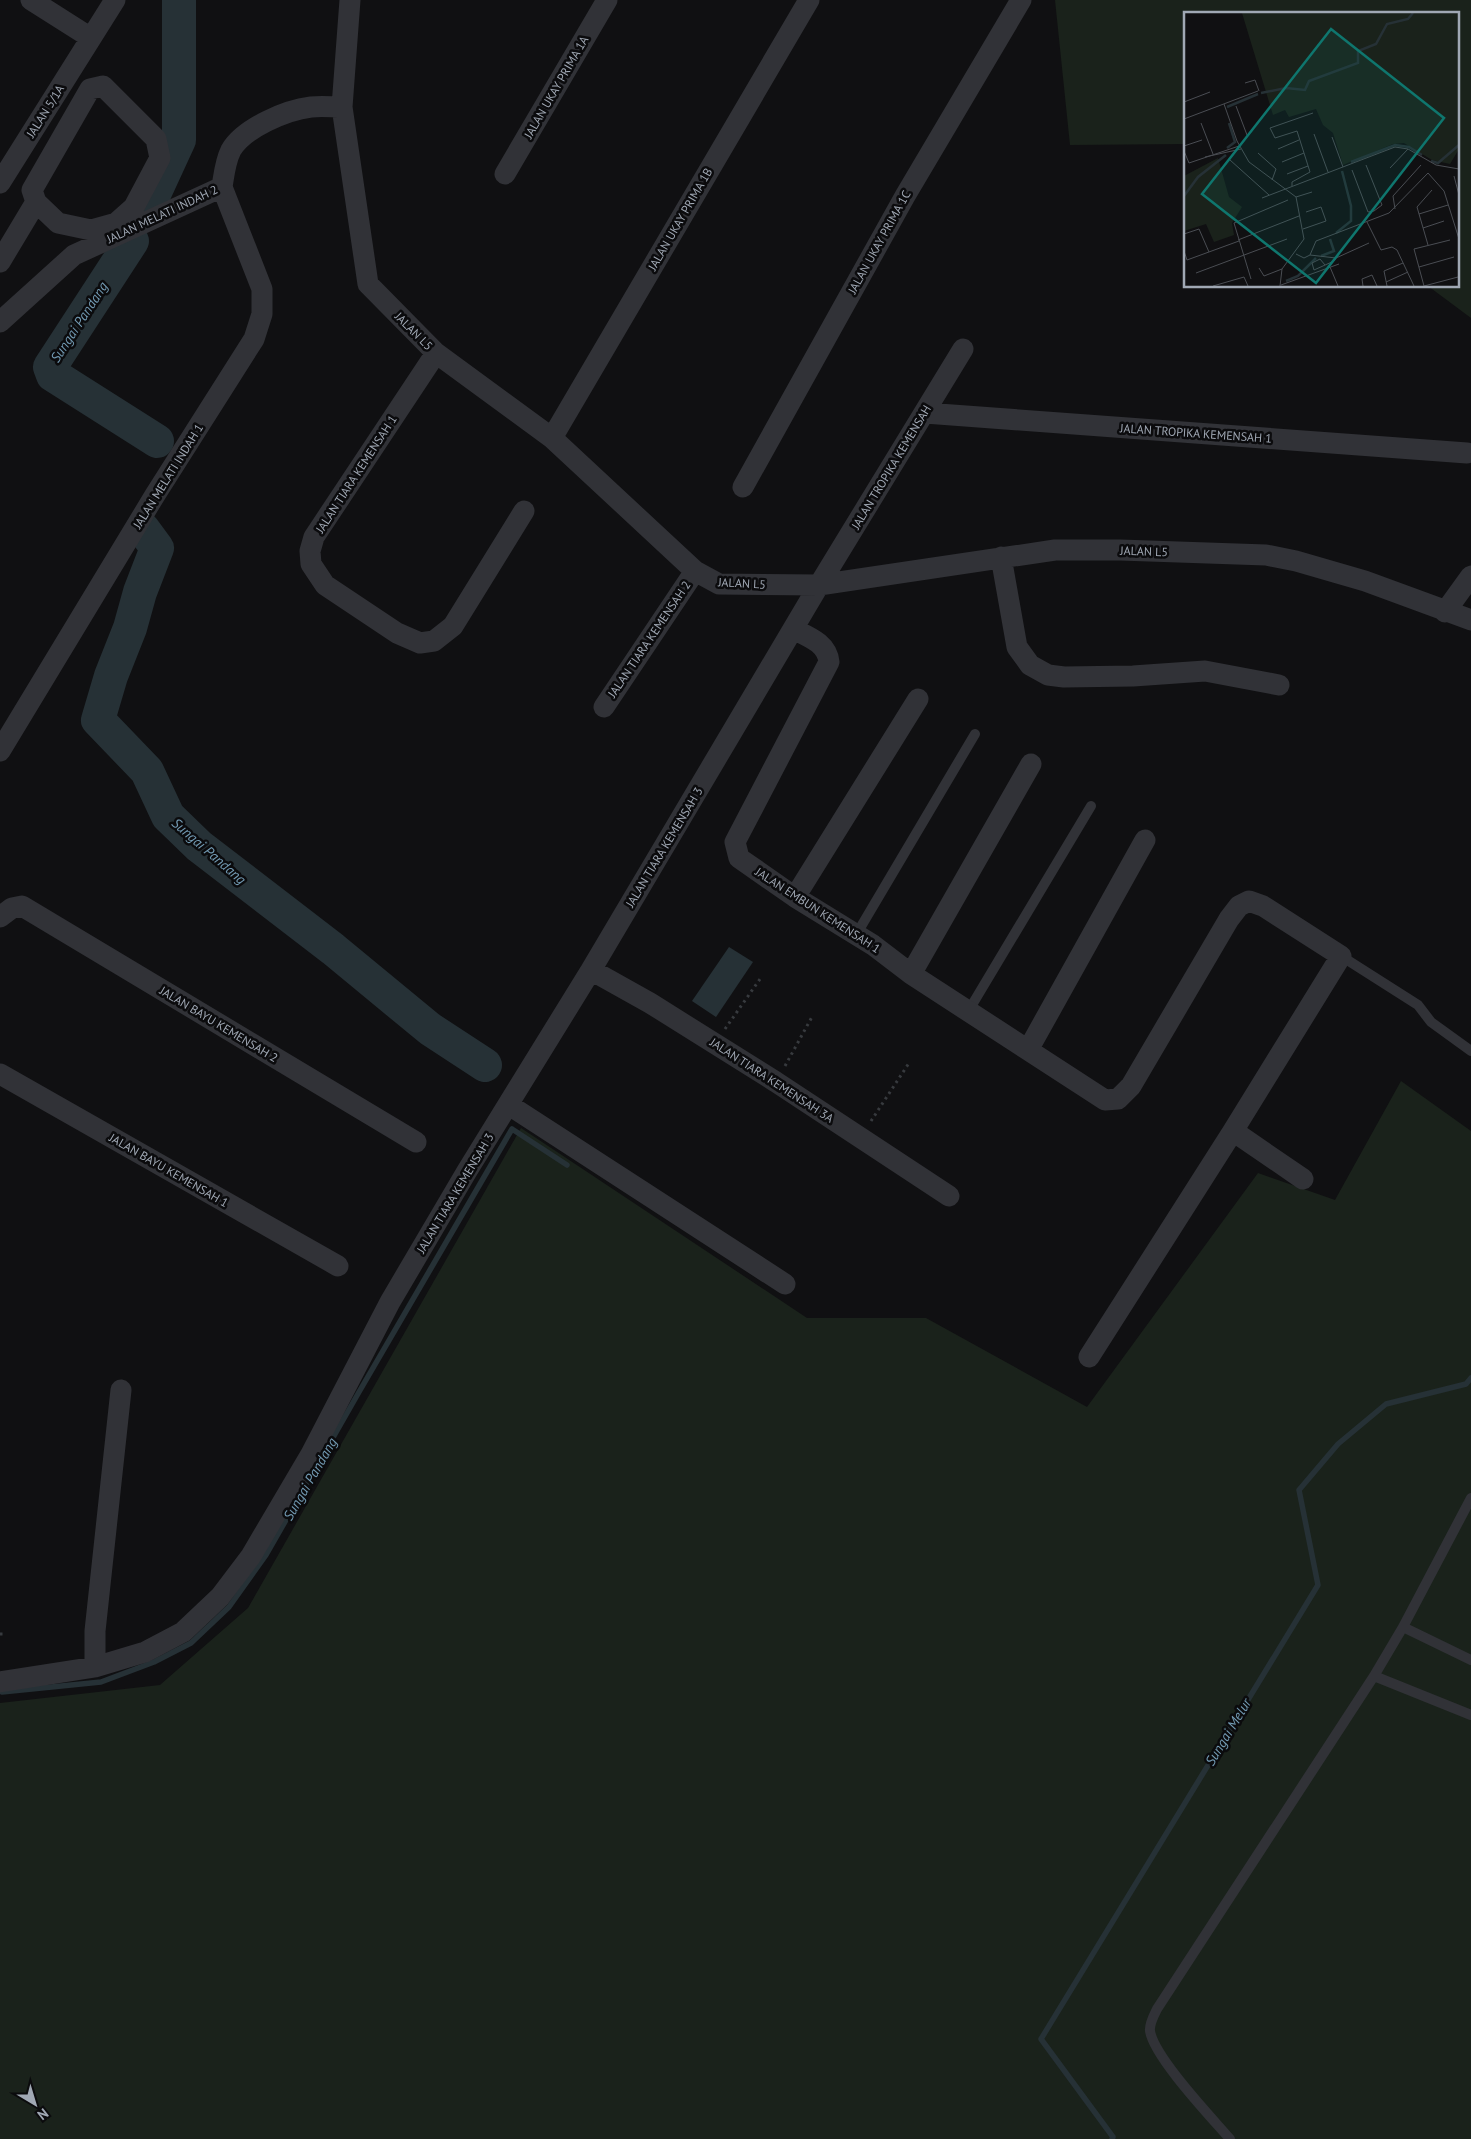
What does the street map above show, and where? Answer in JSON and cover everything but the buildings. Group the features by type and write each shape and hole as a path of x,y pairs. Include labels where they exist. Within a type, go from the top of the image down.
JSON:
{"street":[{"path":"31,0 91,38"},
{"name":"JALAN 5/1A","path":"0,183 115,0"},
{"name":"JALAN L5","path":"350,0 342,107 368,284 436,353 552,438 695,571 720,584 819,585 1055,550 1120,550 1266,555 1296,561 1365,581 1471,620"},
{"name":"JALAN UKAY PRIMA 1A","path":"505,174 607,0"},
{"name":"JALAN UKAY PRIMA 1B","path":"552,438 809,0"},
{"name":"JALAN UKAY PRIMA 1C","path":"743,487 900,204 1021,0"},
{"path":"0,262 36,202 32,190 90,88 103,86 156,139 160,158 134,207 116,223 91,230 58,223 36,202"},
{"name":"JALAN MELATI INDAH 2","path":"0,322 74,255 222,188 225,167 232,149 254,128 283,114 310,107 342,107"},
{"name":"JALAN MELATI INDAH 1","path":"0,751 155,494 254,339 262,314 262,288 222,188"},
{"name":"JALAN TROPIKA KEMENSAH","path":"819,585 963,349"},
{"name":"JALAN TIARA KEMENSAH 1","path":"436,353 314,537 310,551 311,564 325,585 397,633 420,644 434,641 452,626 524,511"},
{"name":"JALAN TROPIKA KEMENSAH 1","path":"925,413 1468,453"},
{"path":"1002,557 1017,647 1022,655 1038,671 1048,675 1064,677 1133,676 1205,671 1279,685"},
{"name":"JALAN TIARA KEMENSAH 2","path":"604,707 695,571"},
{"path":"1445,612 1471,576"},
{"name":"JALAN TIARA KEMENSAH 3","path":"0,1682 95,1667 145,1652 183,1632 220,1597 251,1556 310,1454 390,1302 592,970 819,585"},
{"name":"JALAN EMBUN KEMENSAH 1","path":"793,629 820,644 828,653 829,662 735,842 735,849 740,858 911,974 1105,1100 1118,1099 1125,1094 1229,919 1239,906 1249,901 1263,906 1342,956"},
{"path":"795,896 918,699"},
{"path":"911,974 1031,764"},
{"path":"1028,1050 1145,840"},
{"name":"JALAN BAYU KEMENSAH 2","path":"0,917 12,908 22,906 416,1142"},
{"path":"1089,1357 1342,956"},
{"name":"JALAN TIARA KEMENSAH 3A","path":"592,970 650,1003 776,1082 948,1196"},
{"name":"JALAN BAYU KEMENSAH 1","path":"0,1074 338,1266"},
{"path":"509,1105 785,1284"},
{"path":"1233,1131 1303,1179"},
{"path":"95,1667 95,1631 121,1390"}],"lane":[{"path":"856,935 975,734"},
{"path":"969,1010 1091,806"},
{"path":"1342,956 1418,1005 1431,1022 1471,1051"},
{"path":"1230,2139 1176,2076 1152,2040 1150,2028 1156,2009 1374,1676 1403,1627 1471,1498"},
{"path":"1403,1627 1471,1660"},
{"path":"1374,1676 1471,1715"}],"path":[{"path":"715,1044 760,979"},
{"path":"776,1082 813,1015"},
{"path":"860,1138 909,1063"}],"shaded area":[{"path":"1055,0 1471,0 1471,318 1431,288 1458,288 1458,12 1184,12 1184,144 1070,145"},
{"path":"729,947 753,962 716,1017 692,1001"},
{"path":"1401,1081 1471,1131 1471,2139 0,2139 0,1703 160,1685 248,1608 521,1128 807,1318 926,1318 1087,1407 1258,1173 1335,1200"}],"waterway":[{"name":"Sungai Pandang","path":"150,203 179,140 179,0"},
{"name":"Sungai Pandang","path":"132,241 50,367 53,375 157,441"},
{"name":"Sungai Pandang","path":"143,529 157,548 140,592 130,628 111,676 98,720 147,771 168,816 199,846 333,949 430,1029 485,1065"},
{"name":"Sungai Pandang","path":"2,1692 101,1682 154,1662 191,1643 229,1607 266,1555 512,1129 567,1165"},
{"name":"Sungai Melur","path":"1112,2139 1113,2137 1041,2039 1318,1585 1299,1490 1338,1444 1386,1404 1466,1384 1471,1378"}]}
